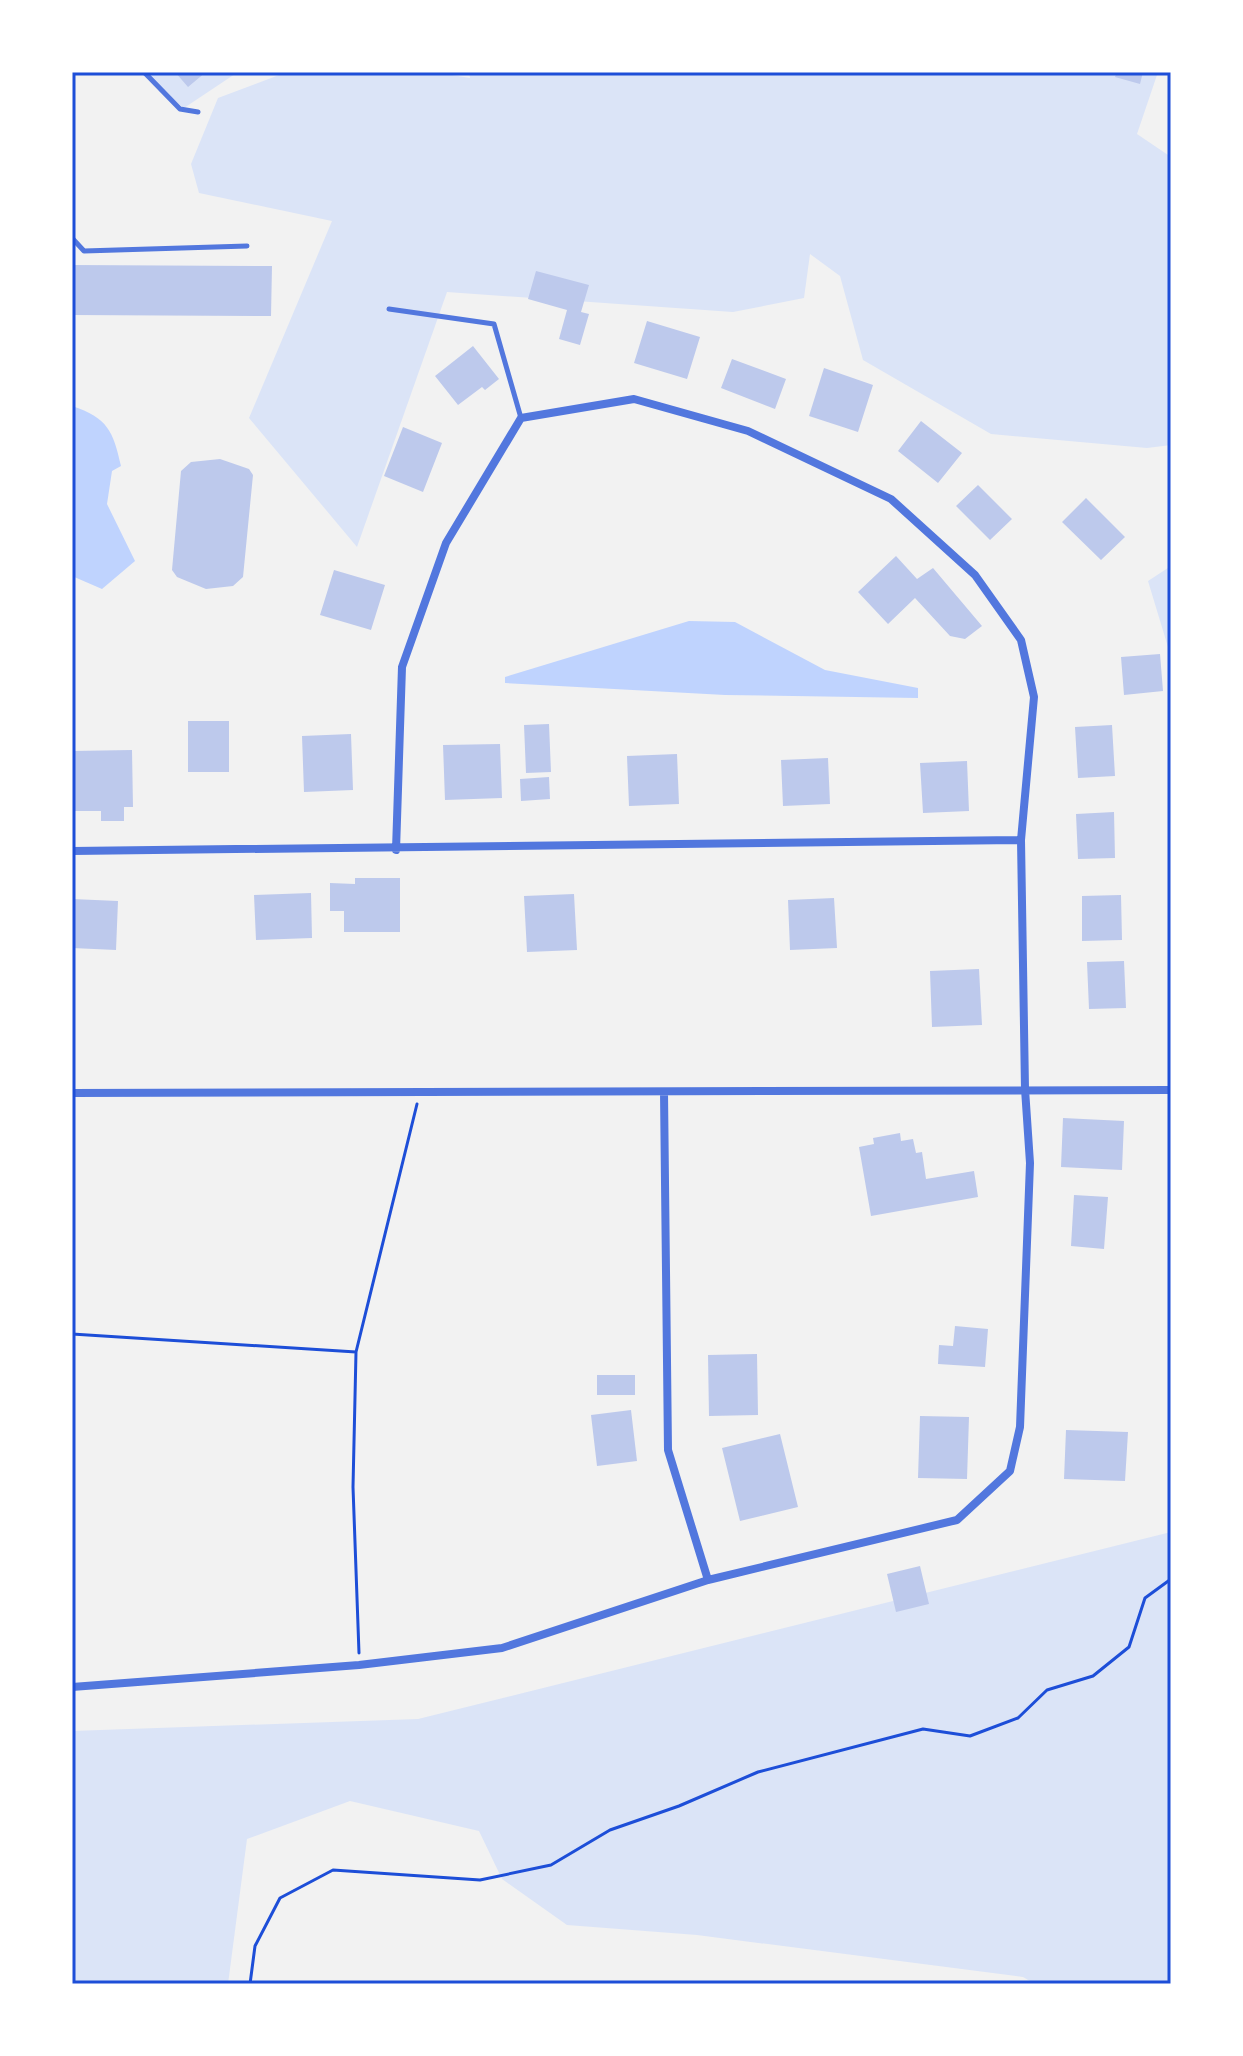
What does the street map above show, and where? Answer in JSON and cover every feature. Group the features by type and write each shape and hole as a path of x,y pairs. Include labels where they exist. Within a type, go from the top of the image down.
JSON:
{"street":[{"path":"72,1687 359,1665 502,1648 708,1580 957,1520 1010,1471 1020,1427 1030,1163 1025,1089 1021,840 1034,697 1021,640 975,575 891,499 748,431 634,399 521,418 446,543 402,667 396,850"},
{"path":"72,851 396,850 1021,840"},
{"path":"72,1093 1168,1090"},
{"path":"664,1092 668,1450 708,1580"}],"lane":[{"path":"144,72 180,109 198,112"},
{"path":"72,238 84,251 247,246"},
{"path":"389,309 494,324 521,418"}],"path":[{"path":"359,1665 353,1487 356,1352 420,1094"},
{"path":"72,1334 356,1352"},
{"path":"250,1984 255,1946 280,1898 333,1870 480,1880 551,1865 610,1830 679,1806 758,1772 923,1729 970,1736 1018,1718 1047,1690 1093,1676 1129,1647 1145,1598 1171,1579"}],"shaded area":[{"path":"139,72 238,72 184,108"},
{"path":"287,72 434,72 470,78 469,72 1158,72 1137,134 1171,157 1171,445 1147,448 991,434 863,360 840,276 810,254 804,298 733,312 447,292 357,547 249,418 332,221 199,193 191,164 218,98"},
{"path":"1171,566 1171,657 1148,581"},
{"path":"1171,1532 1171,1984 1035,1984 1023,1977 697,1935 567,1925 502,1879 479,1831 350,1801 247,1839 228,1984 72,1984 72,1731 418,1719"}],"water":[{"path":"72,406 94,416 107,427 121,466 112,471 107,504 135,561 102,589 72,576"},
{"path":"689,621 735,622 825,670 918,688 918,698 725,695 505,683 505,677"}],"building":[{"path":"175,72 206,72 188,87"},
{"path":"1117,72 1143,72 1140,84 1115,77"},
{"path":"72,265 272,266 271,316 72,315"},
{"path":"536,271 589,285 581,312 589,314 580,345 559,339 567,310 528,299"},
{"path":"647,321 700,337 687,379 634,363"},
{"path":"473,346 499,379 458,405 435,376"},
{"path":"732,359 786,379 775,409 721,388"},
{"path":"824,368 873,385 858,432 809,416"},
{"path":"921,421 962,453 938,483 898,451"},
{"path":"403,427 442,443 423,492 384,476"},
{"path":"220,459 249,469 253,475 243,577 233,586 206,589 177,577 172,570 181,471 191,462"},
{"path":"978,485 1012,519 990,540 956,506"},
{"path":"1086,498 1125,537 1101,560 1062,522"},
{"path":"896,556 917,579 933,568 982,626 965,639 950,636 915,598 888,624 858,592"},
{"path":"334,570 385,585 371,630 320,615"},
{"path":"1160,654 1163,691 1124,695 1121,657"},
{"path":"188,721 229,721 229,772 188,772"},
{"path":"549,724 551,772 526,773 524,725"},
{"path":"1112,725 1115,776 1078,778 1075,727"},
{"path":"351,734 353,790 304,792 302,736"},
{"path":"500,744 502,798 445,800 443,745"},
{"path":"132,750 133,807 124,807 124,821 101,821 101,811 72,811 72,751"},
{"path":"677,754 679,804 629,806 627,756"},
{"path":"828,758 830,804 783,806 781,760"},
{"path":"967,761 969,811 923,813 920,763"},
{"path":"549,777 550,799 521,801 520,779"},
{"path":"1114,812 1115,858 1078,859 1076,814"},
{"path":"355,878 400,878 400,932 344,932 344,911 330,911 330,883 355,884"},
{"path":"311,893 312,938 256,940 254,895"},
{"path":"574,894 577,950 527,952 524,896"},
{"path":"1121,895 1122,940 1082,941 1082,896"},
{"path":"834,898 837,948 790,950 788,900"},
{"path":"72,899 118,901 116,950 72,948"},
{"path":"1124,961 1126,1008 1089,1009 1087,962"},
{"path":"979,969 982,1025 932,1027 930,971"},
{"path":"1063,1118 1124,1121 1122,1170 1061,1167"},
{"path":"900,1133 901,1141 913,1139 916,1153 922,1152 926,1179 974,1171 978,1197 871,1216 859,1147 874,1144 873,1138"},
{"path":"1074,1195 1108,1197 1104,1249 1071,1246"},
{"path":"955,1326 988,1329 985,1367 938,1364 939,1345 953,1346"},
{"path":"757,1354 758,1415 709,1416 708,1355"},
{"path":"597,1375 635,1375 635,1395 597,1395"},
{"path":"631,1410 637,1461 597,1466 591,1415"},
{"path":"920,1416 969,1417 967,1479 918,1478"},
{"path":"1066,1430 1128,1432 1125,1481 1064,1479"},
{"path":"780,1434 798,1507 740,1521 722,1448"},
{"path":"920,1566 929,1604 896,1612 887,1574"}]}
